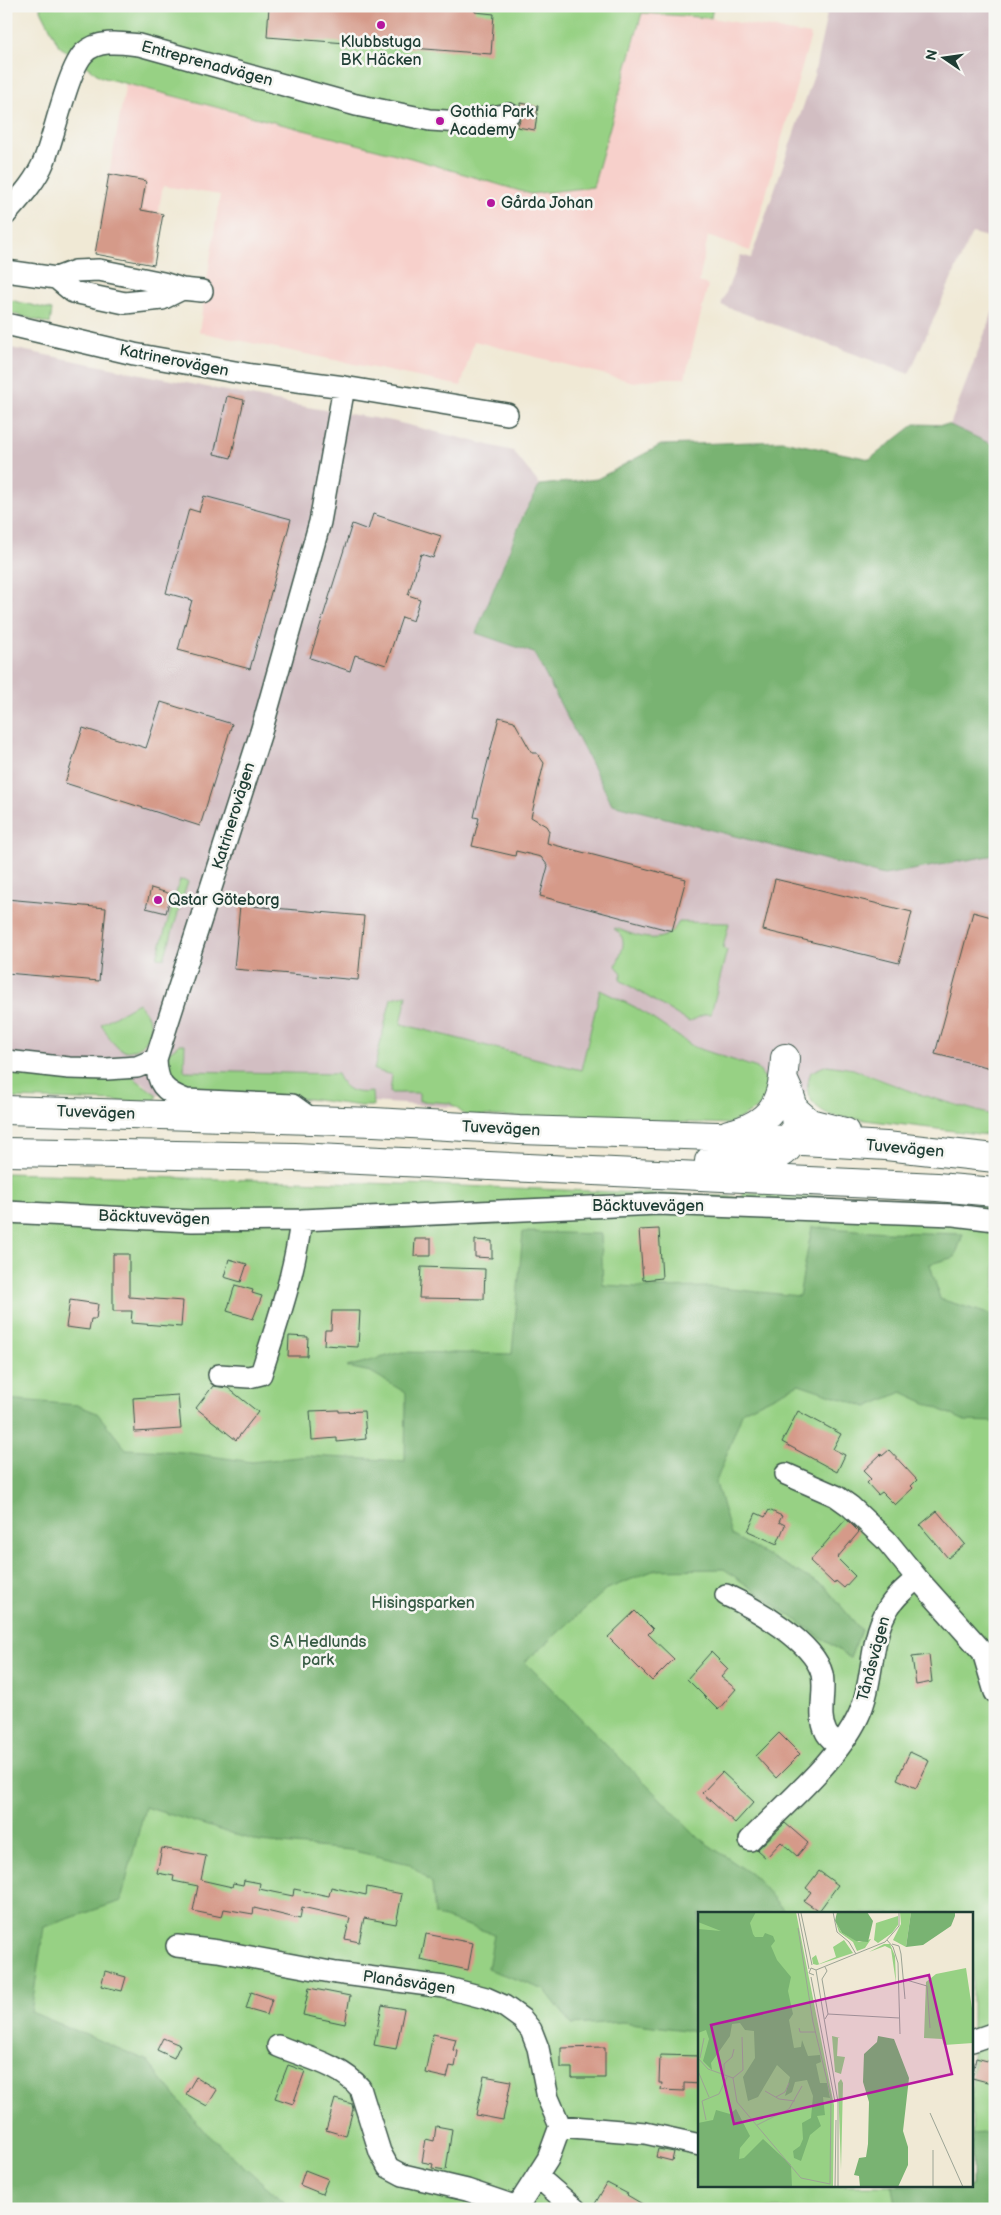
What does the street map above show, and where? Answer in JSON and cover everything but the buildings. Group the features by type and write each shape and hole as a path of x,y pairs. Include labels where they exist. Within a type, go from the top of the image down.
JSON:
{"main road":[{"path":"674,1174 694,1161 772,1157 787,1148 792,1141 795,1110 785,1069 773,1108 765,1118 756,1126 717,1136"},
{"name":"Tuvevägen","path":"6,1110 717,1136 886,1146 995,1158"},
{"path":"795,1110 810,1122 847,1132 979,1147 995,1152"},
{"path":"6,1152 295,1157 937,1187 995,1192"}],"street":[{"name":"Entreprenadvägen","path":"6,214 25,191 43,162 75,68 84,53 97,46 115,42 139,45 356,105 430,120 462,122 509,114"},
{"path":"6,271 56,278 73,292 125,303 162,299 192,290"},
{"name":"Katrinerovägen","path":"6,324 144,356 252,376 344,387 506,414"},
{"name":"Katrinerovägen","path":"313,1120 292,1105 186,1100 167,1091 156,1076 156,1059 261,732 320,522 344,387"},
{"path":"6,1061 69,1068 107,1069 137,1067 156,1059"},
{"name":"Bäcktuvevägen","path":"6,1212 192,1221 301,1220 658,1204 954,1215 995,1220"},
{"path":"220,1375 248,1377 261,1374 290,1283 298,1247 301,1220"},
{"path":"786,1474 818,1487 850,1506 886,1540 983,1652 995,1692"},
{"name":"Tånåsvägen","path":"750,1840 824,1765 857,1719 866,1696 879,1628 886,1611 899,1594 917,1578"},
{"path":"726,1595 760,1613 795,1639 812,1656 821,1672 824,1684 823,1718 826,1732 839,1746"},
{"name":"Planåsvägen","path":"177,1946 218,1951 336,1973 444,1987 486,1998 504,2006 522,2019 531,2030 538,2048 548,2098 560,2126"},
{"path":"974,2040 995,2034"},
{"path":"278,2046 332,2068 355,2082 360,2088 383,2161 397,2173 466,2190 517,2208 538,2177 555,2142 560,2126 645,2133 698,2145"},
{"path":"538,2177 576,2209"}],"shaded area":[{"path":"767,6 995,6 995,213 987,237 972,233 909,374 721,305 741,255 751,258 814,75 827,14"},
{"name":"Gårda Johan","path":"642,13 711,18 811,35 750,251 708,236 699,282 708,285 685,378 661,378 634,382 474,341 461,386 199,332 220,195 163,186 158,213 141,210 146,181 109,174 126,83 411,158 530,194 592,187"},
{"path":"995,306 995,446 950,425"},
{"path":"6,347 301,406 392,421 513,451 540,485 522,516 476,633 534,653 612,804 995,855 995,1116 915,1093 871,1075 806,1087 807,1092 771,1091 657,1120 371,1102 157,1095 142,1082 6,1071"}],"green space":[{"name":"Gothia Park Academy","path":"39,6 713,6 711,18 642,13 593,187 530,194 411,158 101,77 59,46"},
{"path":"6,299 52,310 50,324 6,312"},
{"path":"915,424 950,425 995,446 995,855 884,875 612,804 534,653 476,633 523,516 540,485 597,479 661,445 783,441 870,459"},
{"path":"180,880 188,881 164,959 157,957"},
{"path":"679,922 729,923 723,948 727,950 711,1014 705,1014 689,1022 620,980 622,973 616,966 622,951 623,941 615,928 641,937 658,938 673,930"},
{"path":"600,990 635,1007 694,1047 757,1068 768,1082 770,1090 765,1104 730,1124 465,1115 450,1103 419,1101 419,1093 390,1093 392,1075 374,1070 391,998 407,995 401,1024 581,1070"},
{"path":"138,1003 149,1020 150,1033 148,1038 139,1047 128,1051 122,1050 112,1042 101,1024"},
{"path":"180,1044 185,1044 184,1071 337,1074 347,1088 355,1092 372,1092 373,1106 309,1099 192,1094 175,1082 168,1072 167,1060 169,1052"},
{"path":"827,1065 853,1069 915,1093 995,1116 995,1136 832,1116 819,1108 808,1093 808,1080 811,1072"},
{"path":"6,1071 131,1076 157,1095 155,1101 151,1102 6,1098"},
{"name":"Hisingsparken","path":"6,1173 436,1185 743,1197 743,1192 995,1205 995,2209 6,2209"},
{"name":"S A Hedlunds park","path":"812,1227 887,1232 963,1234 955,1257 930,1264 940,1299 995,1316 995,1422 965,1421 902,1392 867,1407 799,1384 743,1411 716,1482 731,1535 825,1587 861,1630 850,1658 724,1569 655,1570 607,1589 525,1662 700,1839 754,1876 785,1912 698,1912 698,2032 622,2022 572,2025 545,1990 488,1969 494,1934 435,1915 432,1883 410,1864 350,1850 260,1842 145,1807 121,1901 44,1927 31,2012 146,2060 203,2130 292,2209 6,2209 6,1399 77,1405 97,1413 126,1449 183,1452 252,1462 308,1456 405,1461 406,1393 371,1372 347,1367 402,1352 512,1354 523,1232 601,1234 603,1285 654,1288 710,1287 799,1296"},
{"path":"995,2132 995,2209 897,2209 892,2188 974,2188 974,2134"}],"place":[{"name":"Klubbstuga BK Häcken","path":"381,25"},
{"name":"Gothia Park Academy","path":"440,121"},
{"name":"Gårda Johan","path":"491,203"},
{"name":"Qstar Göteborg","path":"158,900"}]}
